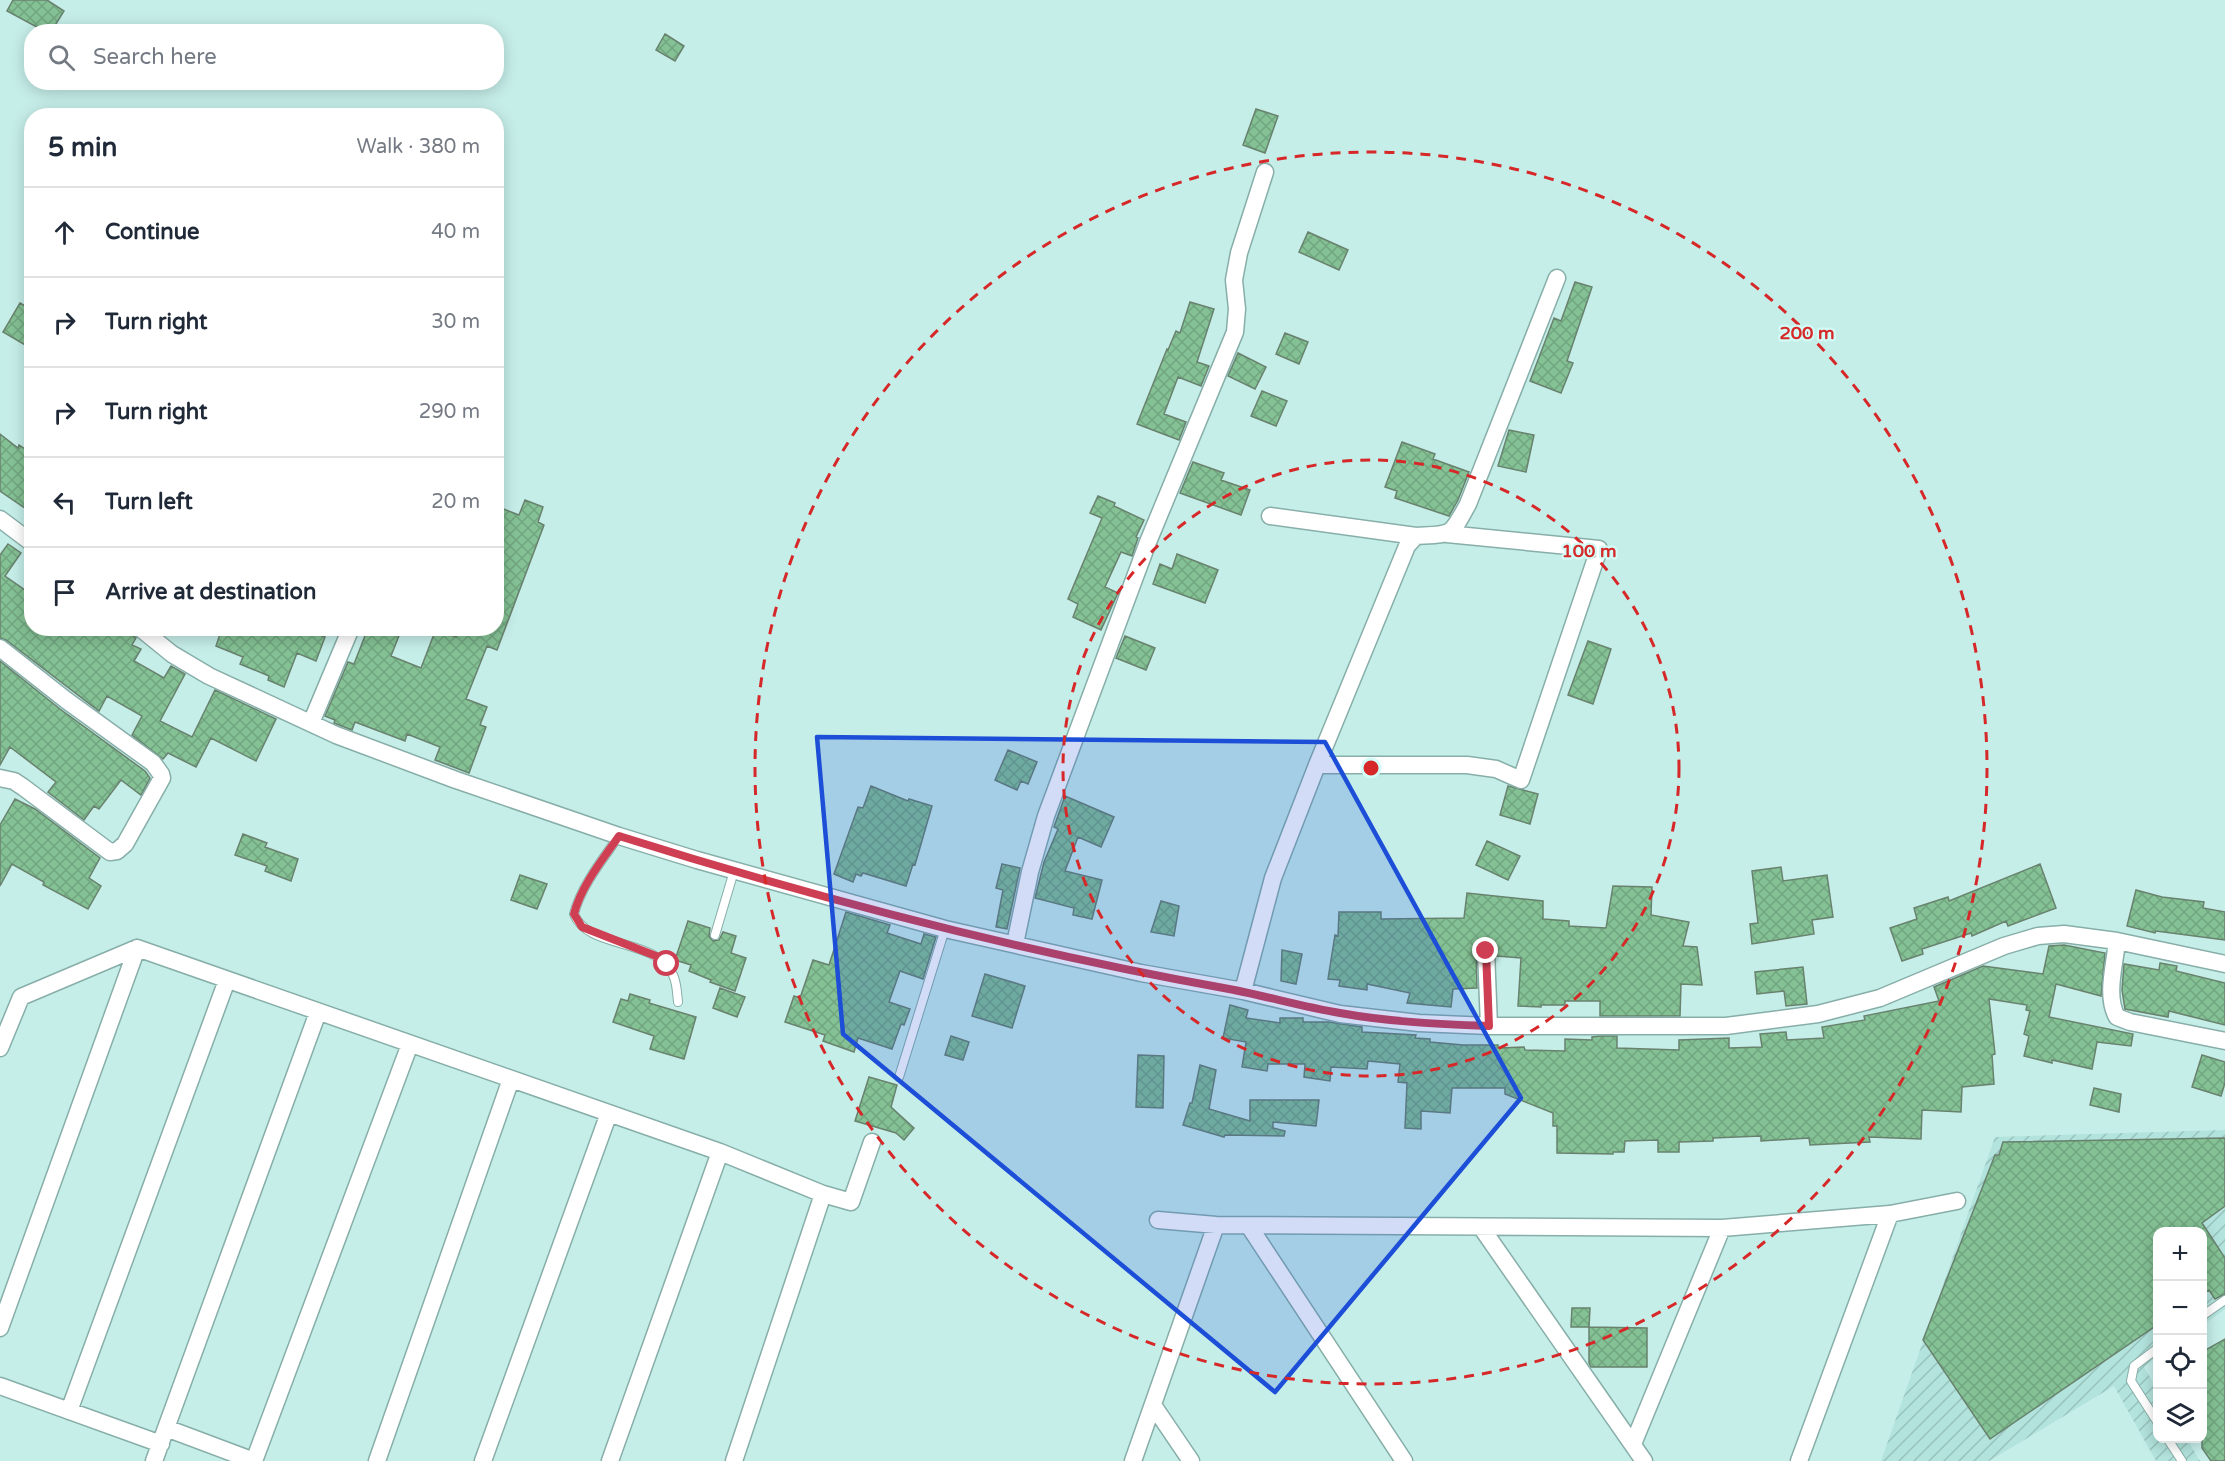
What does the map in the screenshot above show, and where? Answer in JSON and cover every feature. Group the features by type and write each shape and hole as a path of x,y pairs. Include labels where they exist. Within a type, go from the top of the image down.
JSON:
{"street":[{"path":"1016,944 1030,872 1046,816 1148,542 1235,332 1237,309 1234,280 1237,262 1265,172"},
{"path":"1447,534 1455,527 1468,504 1557,278"},
{"path":"1270,516 1416,536 1447,534 1599,549 1521,780 1496,769 1467,765 1317,765"},
{"path":"0,519 24,537"},
{"path":"1243,991 1273,878 1407,546 1416,536"},
{"path":"150,636 172,654 209,676 311,723 456,780 619,836 734,871 945,929 1142,973 1243,991 1340,1014 1419,1023 1489,1026 1726,1026 1818,1014 1880,998 2004,946 2038,936 2064,934 2117,941 2225,964"},
{"path":"311,723 348,636"},
{"path":"0,648 66,700 153,763 162,778 125,844 117,851 110,852 15,781 0,778"},
{"path":"2117,941 2111,999 2116,1017 2130,1022 2225,1041"},
{"path":"0,1328 137,948"},
{"path":"0,1048 21,997 137,948 720,1152 823,1194 852,1202 872,1142"},
{"path":"1486,951 1489,1026"},
{"path":"69,1411 227,980"},
{"path":"154,1461 318,1012"},
{"path":"0,1386 69,1411 254,1461 410,1044"},
{"path":"377,1461 511,1079"},
{"path":"483,1461 609,1113"},
{"path":"610,1461 720,1152"},
{"path":"734,1461 823,1194"},
{"path":"1158,1220 1216,1226 1722,1228 1890,1214 1957,1201"},
{"path":"1799,1461 1890,1214"},
{"path":"1133,1461 1216,1226"},
{"path":"1250,1226 1404,1461"},
{"path":"1481,1227 1644,1461"},
{"path":"1633,1444 1722,1228"},
{"path":"1153,1405 1191,1461"}],"lane":[{"path":"619,836 597,868 574,914 582,927 656,956 667,964 676,981 678,1002"},
{"path":"716,935 734,871"},
{"path":"899,1077 945,929"},
{"path":"2207,1313 2225,1300"},
{"path":"2153,1351 2134,1366 2131,1382 2153,1417"},
{"path":"2171,1443 2182,1461"}],"highlighted area":[{"path":"817,737 1325,742 1521,1098 1275,1392 843,1034"}],"shaded area":[{"path":"2225,1130 2225,1309 2207,1322 2207,1227 2153,1227 2153,1360 2144,1367 2153,1382 2153,1443 2189,1443 2200,1461 2156,1461 2114,1386 1989,1461 1881,1461 1995,1137"}],"building":[{"path":"13,0 47,0 64,11 56,24 31,24 7,11"},
{"path":"665,34 684,46 675,61 656,50"},
{"path":"1256,109 1278,116 1265,153 1243,145"},
{"path":"1308,232 1348,250 1339,270 1299,252"},
{"path":"1575,282 1592,287 1567,361 1573,363 1561,393 1530,381 1554,318 1561,321"},
{"path":"1190,302 1214,309 1197,362 1209,366 1201,386 1178,377 1164,414 1186,422 1179,440 1137,424 1167,349 1176,331 1180,333"},
{"path":"20,303 24,305 24,344 3,332"},
{"path":"1285,333 1308,342 1299,364 1276,354"},
{"path":"1238,353 1266,367 1255,389 1228,376"},
{"path":"1262,391 1287,401 1276,426 1251,416"},
{"path":"1509,430 1534,435 1526,472 1498,466"},
{"path":"0,434 18,448 19,445 24,448 24,508 0,491"},
{"path":"1402,442 1435,454 1433,459 1469,472 1449,516 1395,498 1397,491 1385,487"},
{"path":"1193,462 1224,473 1221,480 1250,490 1241,515 1180,493"},
{"path":"1098,496 1144,520 1136,537 1138,538 1132,556 1121,552 1105,587 1118,593 1101,630 1073,617 1078,604 1068,599 1102,518 1090,513"},
{"path":"525,500 543,507 538,522 544,525 504,631 504,509 519,515"},
{"path":"8,544 21,553 5,576 24,589 24,636 134,636 136,638 132,645 141,649 134,661 164,678 171,666 185,674 160,721 192,737 215,690 276,719 256,761 211,738 196,767 168,753 163,759 132,735 142,716 107,696 99,711 6,640 0,638 0,555"},
{"path":"1177,554 1218,570 1205,603 1153,584 1160,564 1172,569"},
{"path":"219,636 325,637 316,661 297,653 284,687 268,680 269,676 240,664 243,657 216,646"},
{"path":"365,636 399,636 391,656 421,668 433,636 502,636 497,650 487,646 466,699 487,707 480,725 486,727 469,773 435,760 440,747 407,734 405,741 355,722 352,730 334,723 335,720 325,716 348,662 354,664"},
{"path":"1125,636 1155,648 1146,670 1116,658"},
{"path":"1588,641 1611,649 1593,704 1568,695"},
{"path":"0,661 60,709 145,771 150,778 141,795 121,780 99,809 94,806 84,820 48,792 56,782 10,747 0,765"},
{"path":"1008,750 1037,762 1028,784 1021,781 1017,790 995,780"},
{"path":"871,786 908,801 909,799 932,806 915,865 913,864 906,886 863,873 861,876 856,874 853,882 834,874 858,807 863,808"},
{"path":"1508,786 1538,794 1530,824 1500,815"},
{"path":"1065,796 1114,817 1101,847 1078,837 1065,871 1102,880 1092,919 1073,915 1074,908 1035,898 1044,862 1058,829 1054,827"},
{"path":"15,799 35,809 100,858 89,878 101,886 88,909 43,885 44,882 12,864 0,886 0,825"},
{"path":"243,834 267,843 265,847 298,859 291,881 265,871 267,866 235,855"},
{"path":"1487,841 1520,856 1508,880 1476,865"},
{"path":"1002,864 1020,868 1007,929 996,927 1003,890 996,888"},
{"path":"2040,864 2056,908 2008,926 2006,921 1972,936 1971,933 1922,949 1923,954 1902,961 1890,928 1917,919 1914,908 1948,897 1949,901"},
{"path":"1781,867 1783,881 1827,875 1833,917 1812,920 1814,934 1752,944 1750,924 1758,923 1752,871"},
{"path":"520,875 547,884 537,909 511,900"},
{"path":"1613,886 1652,887 1651,915 1689,922 1683,946 1697,947 1702,985 1681,984 1680,1016 1600,1016 1600,1001 1565,1001 1565,1005 1541,1005 1541,1007 1518,1006 1521,958 1497,956 1494,945 1486,941 1480,942 1476,951 1477,988 1453,989 1451,1007 1407,1003 1410,993 1367,984 1367,990 1339,986 1340,980 1328,979 1335,935 1338,936 1339,912 1381,912 1381,919 1464,918 1467,893 1543,901 1543,919 1569,921 1569,926 1606,928"},
{"path":"2136,890 2162,897 2204,902 2203,908 2225,912 2225,940 2156,931 2155,933 2127,926"},
{"path":"1161,901 1179,906 1174,936 1151,932"},
{"path":"846,912 890,925 887,933 921,944 924,934 936,937 923,979 900,971 889,1002 910,1009 904,1025 901,1024 892,1049 858,1038 854,1052 823,1041 825,1035 785,1022 794,996 800,998 813,960 829,965"},
{"path":"688,921 710,928 709,936 713,941 719,940 723,932 736,936 731,953 746,958 735,991 710,982 711,980 689,971 691,965 675,960"},
{"path":"2064,945 2105,953 2101,996 2056,984 2049,1017 2133,1034 2131,1046 2097,1042 2092,1069 2024,1056 2029,1036 2024,1034 2030,1011 2026,1010 2027,1005 1989,999 1995,1054 1992,1055 1994,1084 1962,1087 1961,1112 1922,1110 1921,1139 1869,1137 1870,1142 1810,1145 1809,1138 1761,1141 1761,1136 1713,1138 1713,1141 1679,1142 1679,1152 1658,1152 1658,1140 1625,1141 1624,1152 1613,1152 1613,1154 1557,1153 1557,1126 1553,1126 1553,1113 1505,1094 1505,1088 1452,1088 1450,1113 1421,1111 1421,1129 1405,1128 1407,1083 1398,1082 1400,1064 1368,1061 1367,1069 1331,1067 1330,1081 1304,1077 1305,1064 1268,1064 1267,1071 1242,1067 1246,1042 1223,1038 1230,1005 1248,1010 1246,1018 1280,1023 1280,1018 1303,1018 1303,1022 1329,1022 1362,1027 1362,1032 1416,1035 1415,1038 1430,1039 1430,1042 1498,1045 1498,1048 1524,1047 1525,1050 1565,1051 1565,1039 1592,1040 1592,1037 1600,1036 1617,1036 1617,1048 1679,1050 1679,1040 1729,1038 1729,1048 1762,1047 1760,1034 1786,1032 1787,1040 1824,1038 1822,1027 1865,1020 1864,1016 1939,1001 1934,987 1983,966 2043,974 2049,946"},
{"path":"1282,950 1302,954 1296,984 1281,981"},
{"path":"2160,963 2177,966 2176,971 2225,983 2225,1025 2169,1011 2168,1017 2125,1009 2122,990 2124,964 2159,970"},
{"path":"1803,967 1807,1004 1786,1006 1784,991 1757,994 1755,972"},
{"path":"985,974 1025,986 1012,1028 972,1016"},
{"path":"720,988 745,997 737,1017 713,1008"},
{"path":"630,994 650,1000 649,1003 696,1017 684,1059 650,1049 654,1036 613,1022 621,999 628,1001"},
{"path":"951,1036 969,1042 963,1060 945,1055"},
{"path":"1138,1055 1164,1056 1163,1108 1136,1107"},
{"path":"2202,1055 2225,1062 2225,1083 2221,1096 2192,1087"},
{"path":"1200,1065 1216,1070 1209,1109 1250,1121 1250,1100 1319,1100 1316,1126 1273,1122 1273,1128 1285,1131 1284,1136 1225,1135 1224,1137 1183,1125 1190,1103 1192,1103"},
{"path":"869,1077 897,1085 891,1107 914,1128 904,1140 896,1133 855,1121"},
{"path":"2094,1088 2121,1094 2119,1112 2090,1105"},
{"path":"2225,1138 2225,1206 2202,1223 2205,1227 2153,1227 2153,1328 1990,1439 1923,1340 1995,1155 1999,1155 2003,1142"},
{"path":"2207,1231 2225,1258 2225,1294 2215,1299 2209,1290 2207,1291"},
{"path":"1572,1308 1590,1308 1589,1327 1571,1327"},
{"path":"1589,1327 1647,1328 1647,1367 1591,1367"},
{"path":"2225,1339 2225,1461 2211,1461 2202,1448 2202,1443 2207,1443 2207,1349"}],"route":[{"path":"667,964 656,956 582,927 574,914 597,868 619,836 945,929 1142,973 1243,991 1340,1014 1419,1023 1489,1026 1486,951"}]}
